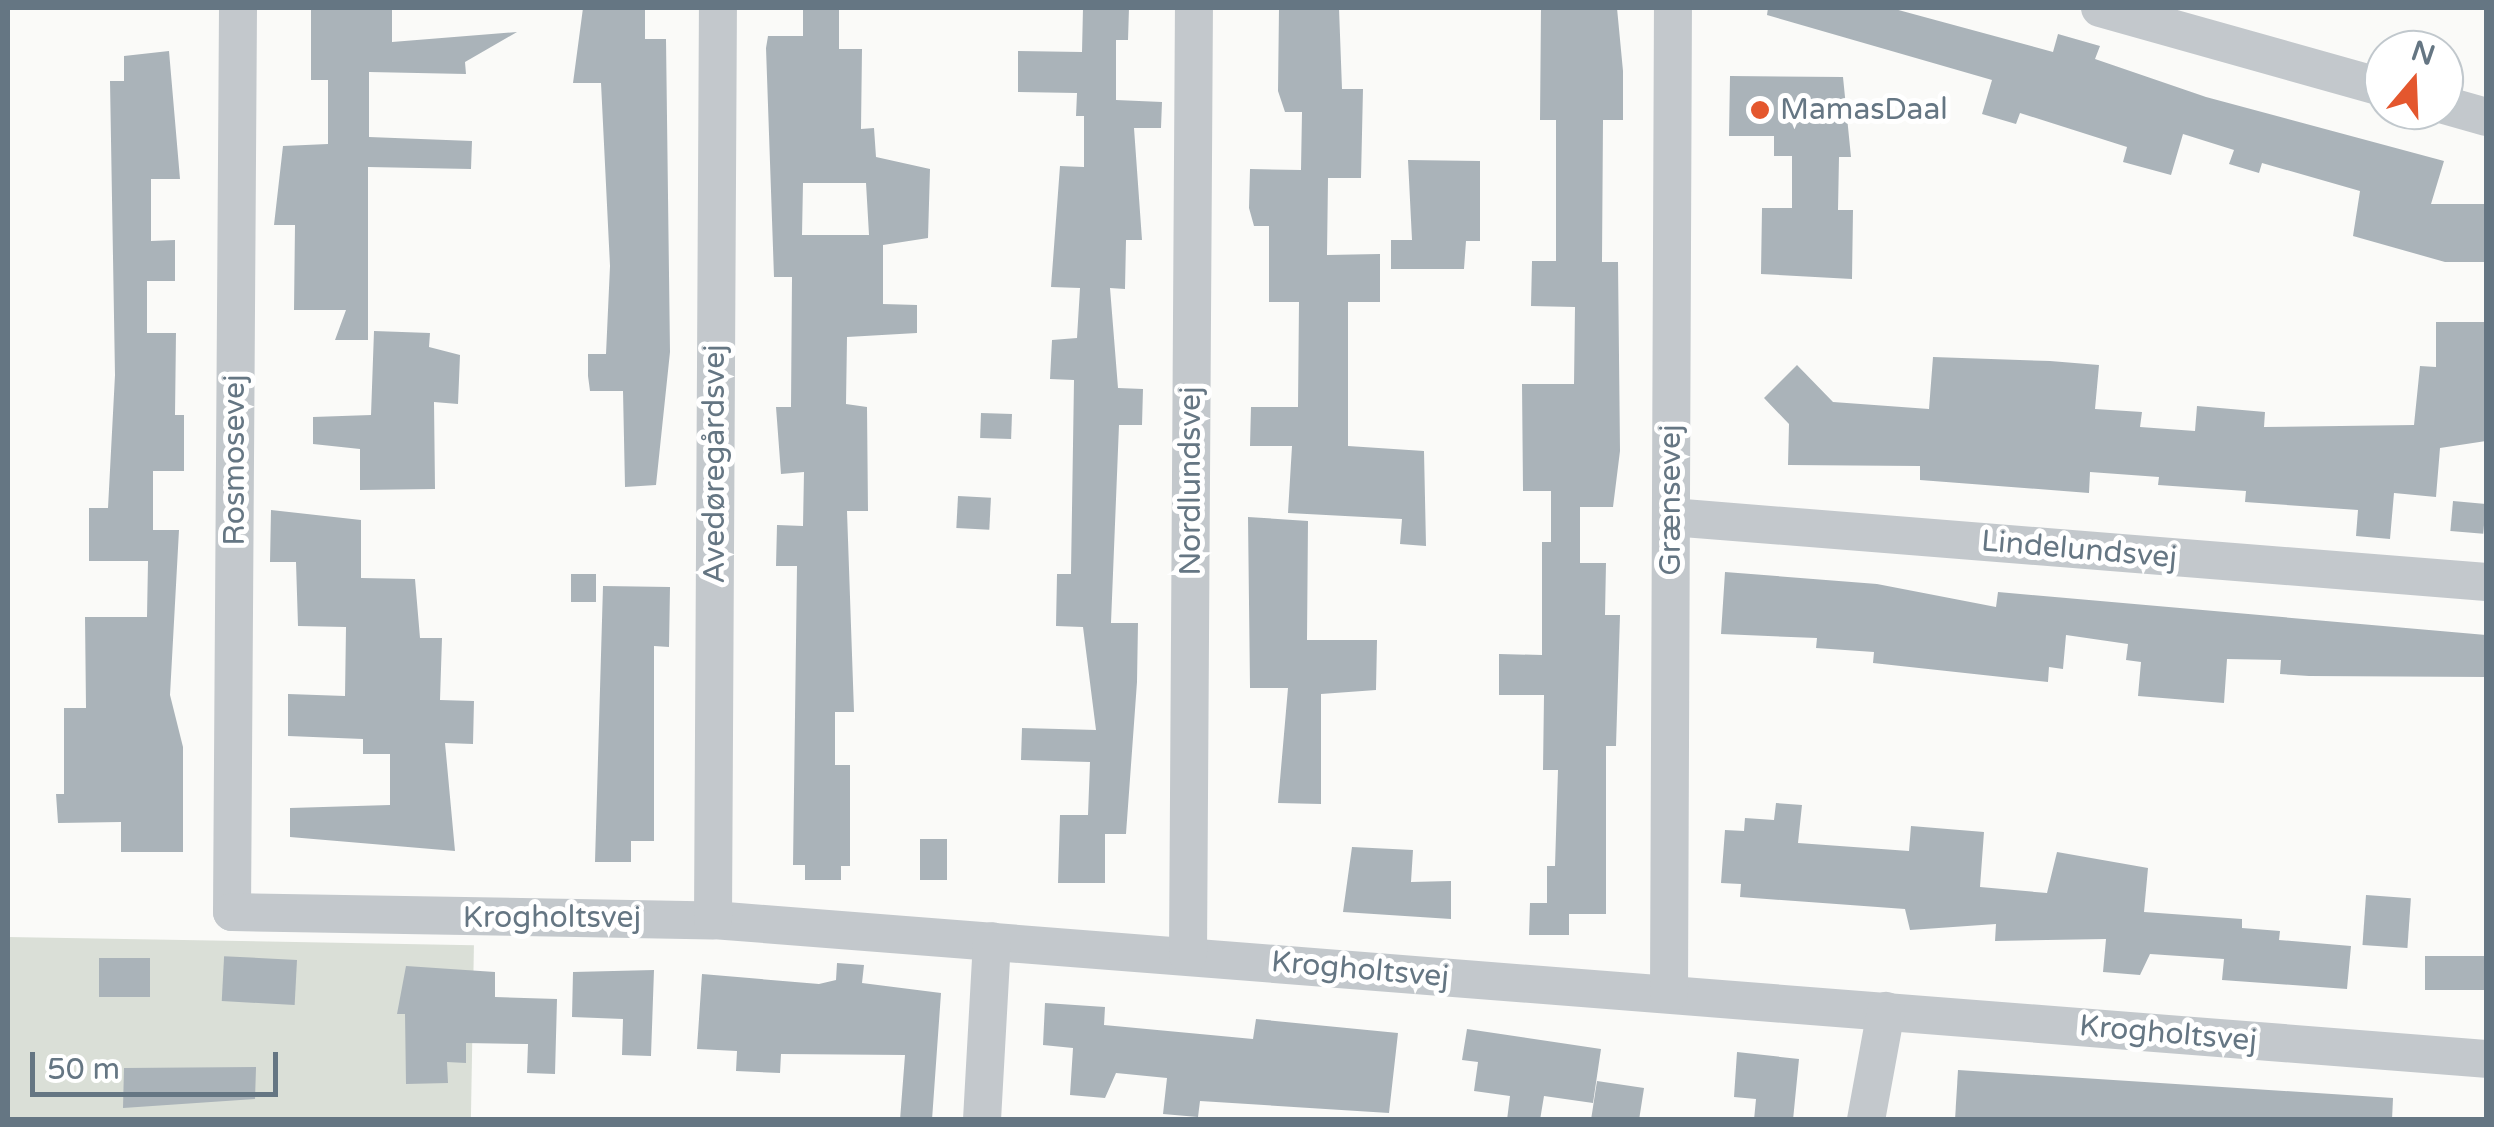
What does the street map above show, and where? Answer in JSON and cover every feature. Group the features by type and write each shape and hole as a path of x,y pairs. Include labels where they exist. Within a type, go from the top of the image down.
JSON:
{"street":[{"name":"Rosmosevej","path":"232,912 238,8"},
{"name":"Avedøregårdsvej","path":"713,920 718,8"},
{"name":"Nordlundsvej","path":"1188,956 1194,8"},
{"name":"Grænsevej","path":"1669,993 1673,8"},
{"path":"2100,8 2364,82"},
{"name":"Lindelundsvej","path":"1671,517 2486,582"},
{"name":"Krogholtsvej","path":"232,912 713,920 2486,1059"},
{"path":"982,1120 992,941"},
{"path":"1866,1120 1886,1011"}],"shaded area":[{"path":"8,937 474,945 471,1120 8,1120"}],"building":[{"path":"311,8 392,8 392,42 517,32 465,62 466,74 369,72 369,137 472,141 471,169 368,167 368,340 335,340 346,310 294,310 295,225 274,225 283,146 328,144 328,80 311,80"},
{"path":"583,8 645,8 645,39 666,39 670,352 656,485 625,487 623,391 590,391 588,354 606,354 610,266 601,83 573,83"},
{"path":"803,8 839,8 839,49 862,49 861,129 874,128 876,157 930,169 928,238 883,245 883,304 917,305 917,333 847,337 846,404 867,407 868,511 847,511 854,712 835,712 835,765 850,765 850,866 841,866 841,880 805,880 805,865 793,865 797,566 776,566 777,525 803,526 804,472 781,474 776,407 791,407 792,277 774,277 766,48 768,36 803,36","holes":["803,183 866,183 869,235 802,235"]},
{"path":"1083,8 1129,8 1128,40 1116,40 1116,100 1162,102 1161,128 1134,128 1142,240 1126,240 1125,289 1110,288 1118,388 1143,389 1142,425 1119,425 1111,623 1138,623 1126,834 1105,834 1105,883 1058,883 1060,815 1088,815 1090,762 1021,760 1022,728 1096,730 1083,627 1056,626 1057,574 1071,574 1074,380 1050,379 1052,340 1077,338 1080,288 1051,287 1060,166 1084,167 1084,116 1076,116 1077,93 1018,92 1018,51 1082,52"},
{"path":"1279,8 1339,8 1342,89 1363,89 1361,178 1328,178 1327,255 1380,254 1380,302 1348,302 1348,446 1424,451 1426,546 1400,544 1402,519 1288,513 1292,446 1250,446 1251,407 1298,407 1299,302 1269,302 1269,226 1254,226 1249,208 1250,169 1301,170 1302,112 1285,112 1278,91"},
{"path":"1541,8 1617,8 1623,71 1623,120 1603,120 1602,262 1618,262 1620,451 1613,507 1580,507 1580,563 1606,563 1605,615 1620,615 1616,746 1606,746 1606,914 1569,914 1569,935 1529,935 1530,903 1547,903 1547,866 1555,866 1558,770 1543,770 1544,695 1499,695 1499,654 1542,655 1542,542 1551,542 1551,491 1523,491 1522,384 1574,384 1575,307 1531,306 1532,261 1556,261 1556,120 1540,120"},
{"path":"1768,8 1891,8 2053,52 2058,34 2100,46 2095,59 2206,97 2444,161 2431,204 2486,204 2486,262 2445,262 2353,236 2360,191 2262,163 2259,173 2229,164 2234,150 2183,134 2171,175 2123,162 2127,147 2020,113 2016,124 1982,114 1992,80 1767,15"},
{"path":"169,51 180,179 151,179 151,241 175,240 175,281 147,281 147,333 176,333 175,415 184,415 184,471 153,471 153,530 179,530 170,695 183,747 183,852 121,852 121,822 58,823 56,794 64,794 64,708 86,708 85,617 147,617 148,561 89,561 89,508 108,508 115,375 110,81 124,81 124,56"},
{"path":"1730,76 1843,77 1851,157 1839,157 1838,210 1853,210 1852,279 1761,274 1762,208 1792,208 1792,156 1774,156 1774,136 1729,136"},
{"path":"1408,160 1480,161 1480,241 1466,241 1464,269 1391,269 1391,240 1412,240"},
{"path":"2436,322 2486,322 2486,441 2440,448 2436,497 2394,493 2390,539 2356,536 2358,510 2245,502 2246,491 2158,485 2159,477 2090,472 2089,493 1920,480 1920,466 1788,465 1789,424 1764,398 1797,365 1833,402 1929,409 1933,357 2050,361 2099,365 2095,409 2142,412 2140,427 2195,431 2197,406 2265,412 2264,427 2414,425 2420,366 2436,367"},
{"path":"374,331 430,333 429,347 460,355 458,404 434,402 435,489 360,490 360,449 313,444 313,417 371,415"},
{"path":"981,413 1012,414 1011,439 980,438"},
{"path":"958,496 991,498 989,530 956,528"},
{"path":"2453,501 2486,504 2483,534 2450,531"},
{"path":"271,510 361,520 361,578 415,579 420,638 442,638 440,700 474,701 473,744 445,743 455,851 290,837 290,808 390,805 390,754 363,754 363,739 288,736 288,694 345,696 346,627 298,626 296,562 270,562"},
{"path":"1248,517 1308,521 1307,640 1377,640 1376,690 1321,694 1321,804 1278,803 1288,688 1250,688"},
{"path":"1725,572 1877,584 1996,607 1998,592 2486,635 2486,677 2280,674 2281,660 2227,659 2224,703 2138,696 2141,662 2126,660 2128,644 2066,635 2063,669 2049,667 2048,682 1873,663 1874,652 1816,648 1817,638 1721,634"},
{"path":"571,574 596,574 596,602 571,602"},
{"path":"603,586 670,587 669,647 654,646 654,841 631,841 631,862 595,862"},
{"path":"1776,803 1802,805 1798,843 1909,851 1911,826 1984,832 1980,887 2047,893 2057,852 2148,868 2144,912 2242,919 2242,928 2280,931 2279,940 2351,946 2347,989 2222,980 2224,959 2150,954 2140,975 2103,972 2106,939 1995,941 1996,924 1910,930 1905,909 1740,897 1741,884 1721,883 1725,830 1744,831 1745,818 1774,820"},
{"path":"920,839 947,839 947,880 920,880"},
{"path":"1352,847 1413,850 1411,882 1451,881 1451,919 1343,912"},
{"path":"2366,895 2411,898 2407,948 2363,945"},
{"path":"224,956 297,960 295,1005 222,1001"},
{"path":"2425,956 2486,956 2486,990 2425,990"},
{"path":"99,958 150,958 150,997 99,997"},
{"path":"837,963 864,965 862,983 941,993 932,1120 900,1120 905,1055 781,1054 780,1073 736,1071 737,1051 697,1049 702,974 819,984 836,980"},
{"path":"406,966 495,972 495,997 557,999 555,1074 527,1073 528,1044 466,1043 466,1063 447,1062 448,1083 406,1084 405,1014 397,1014"},
{"path":"654,970 651,1056 622,1055 623,1019 572,1017 573,972"},
{"path":"1045,1003 1105,1007 1104,1025 1253,1039 1256,1019 1398,1033 1389,1113 1200,1101 1198,1117 1163,1114 1167,1078 1116,1073 1105,1098 1070,1095 1073,1048 1043,1045"},
{"path":"1467,1029 1601,1049 1593,1103 1544,1096 1540,1120 1507,1120 1510,1096 1474,1091 1478,1062 1462,1060"},
{"path":"1737,1052 1799,1059 1793,1120 1754,1120 1756,1099 1734,1097"},
{"path":"256,1067 255,1099 123,1108 124,1068"},
{"path":"1958,1070 2393,1098 2392,1120 1955,1120"},
{"path":"1597,1081 1644,1088 1639,1120 1591,1120"}],"place":[{"name":"MamasDaal","path":"1760,110"}]}
